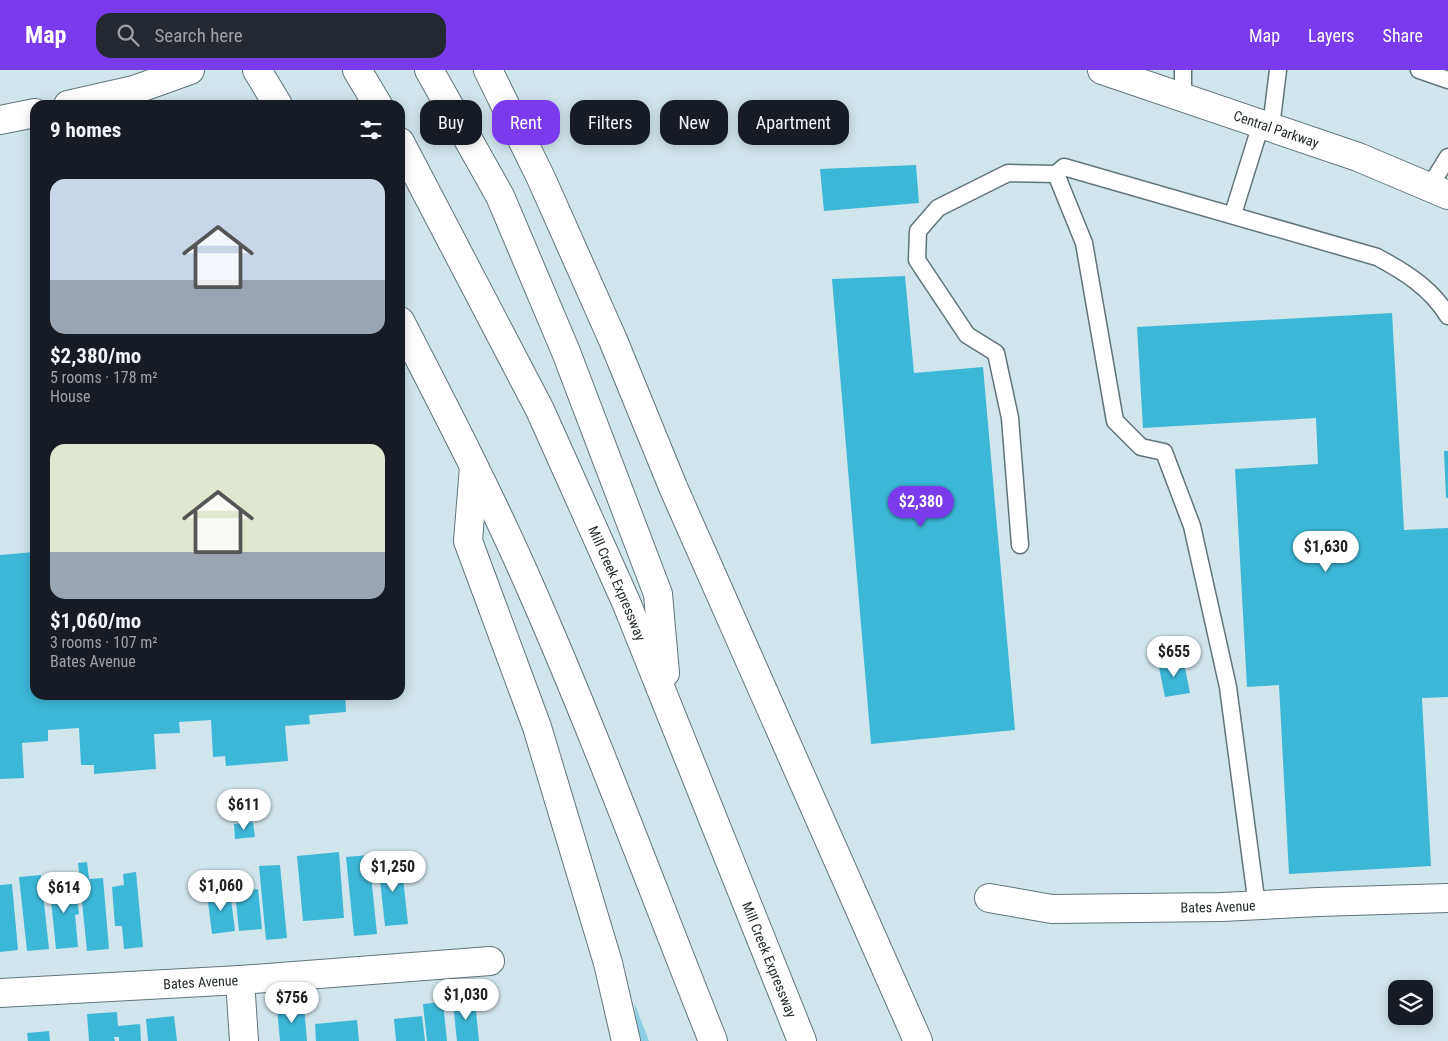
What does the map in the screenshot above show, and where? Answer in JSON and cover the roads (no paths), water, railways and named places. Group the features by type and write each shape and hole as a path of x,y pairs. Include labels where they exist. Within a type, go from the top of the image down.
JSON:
{"main road":[{"path":"90,100 134,90 190,70"},
{"path":"258,70 275,100"},
{"path":"357,70 375,100"},
{"path":"429,70 504,206 566,352 658,594 667,700"},
{"path":"488,70 541,178 613,340 673,488 918,1041"},
{"name":"Central Parkway","path":"1114,72 1358,157 1439,190"},
{"path":"0,120 30,114"},
{"name":"Mill Creek Expressway","path":"405,152 540,410 626,602 667,700 802,1041"},
{"path":"405,331 474,465 532,590 713,1041"},
{"path":"474,465 468,541 537,727 608,962 626,1041"},
{"name":"Bates Avenue","path":"989,898 1052,909 1257,906 1448,898"},
{"name":"Bates Avenue","path":"0,993 240,980 490,961"},
{"path":"240,980 244,1041"}],"lane":[{"path":"1183,70 1183,97"},
{"path":"1232,214 1266,125 1278,70"},
{"path":"1420,70 1448,80"},
{"path":"1439,190 1448,156"},
{"path":"1020,545 1010,418 996,354 967,335 917,260 918,231 938,208 1008,173 1056,174 1064,167 1377,257 1402,270 1425,288 1442,306 1448,316"},
{"path":"1056,174 1084,243 1115,421 1141,448 1164,452 1192,526 1228,687 1257,906"}]}
